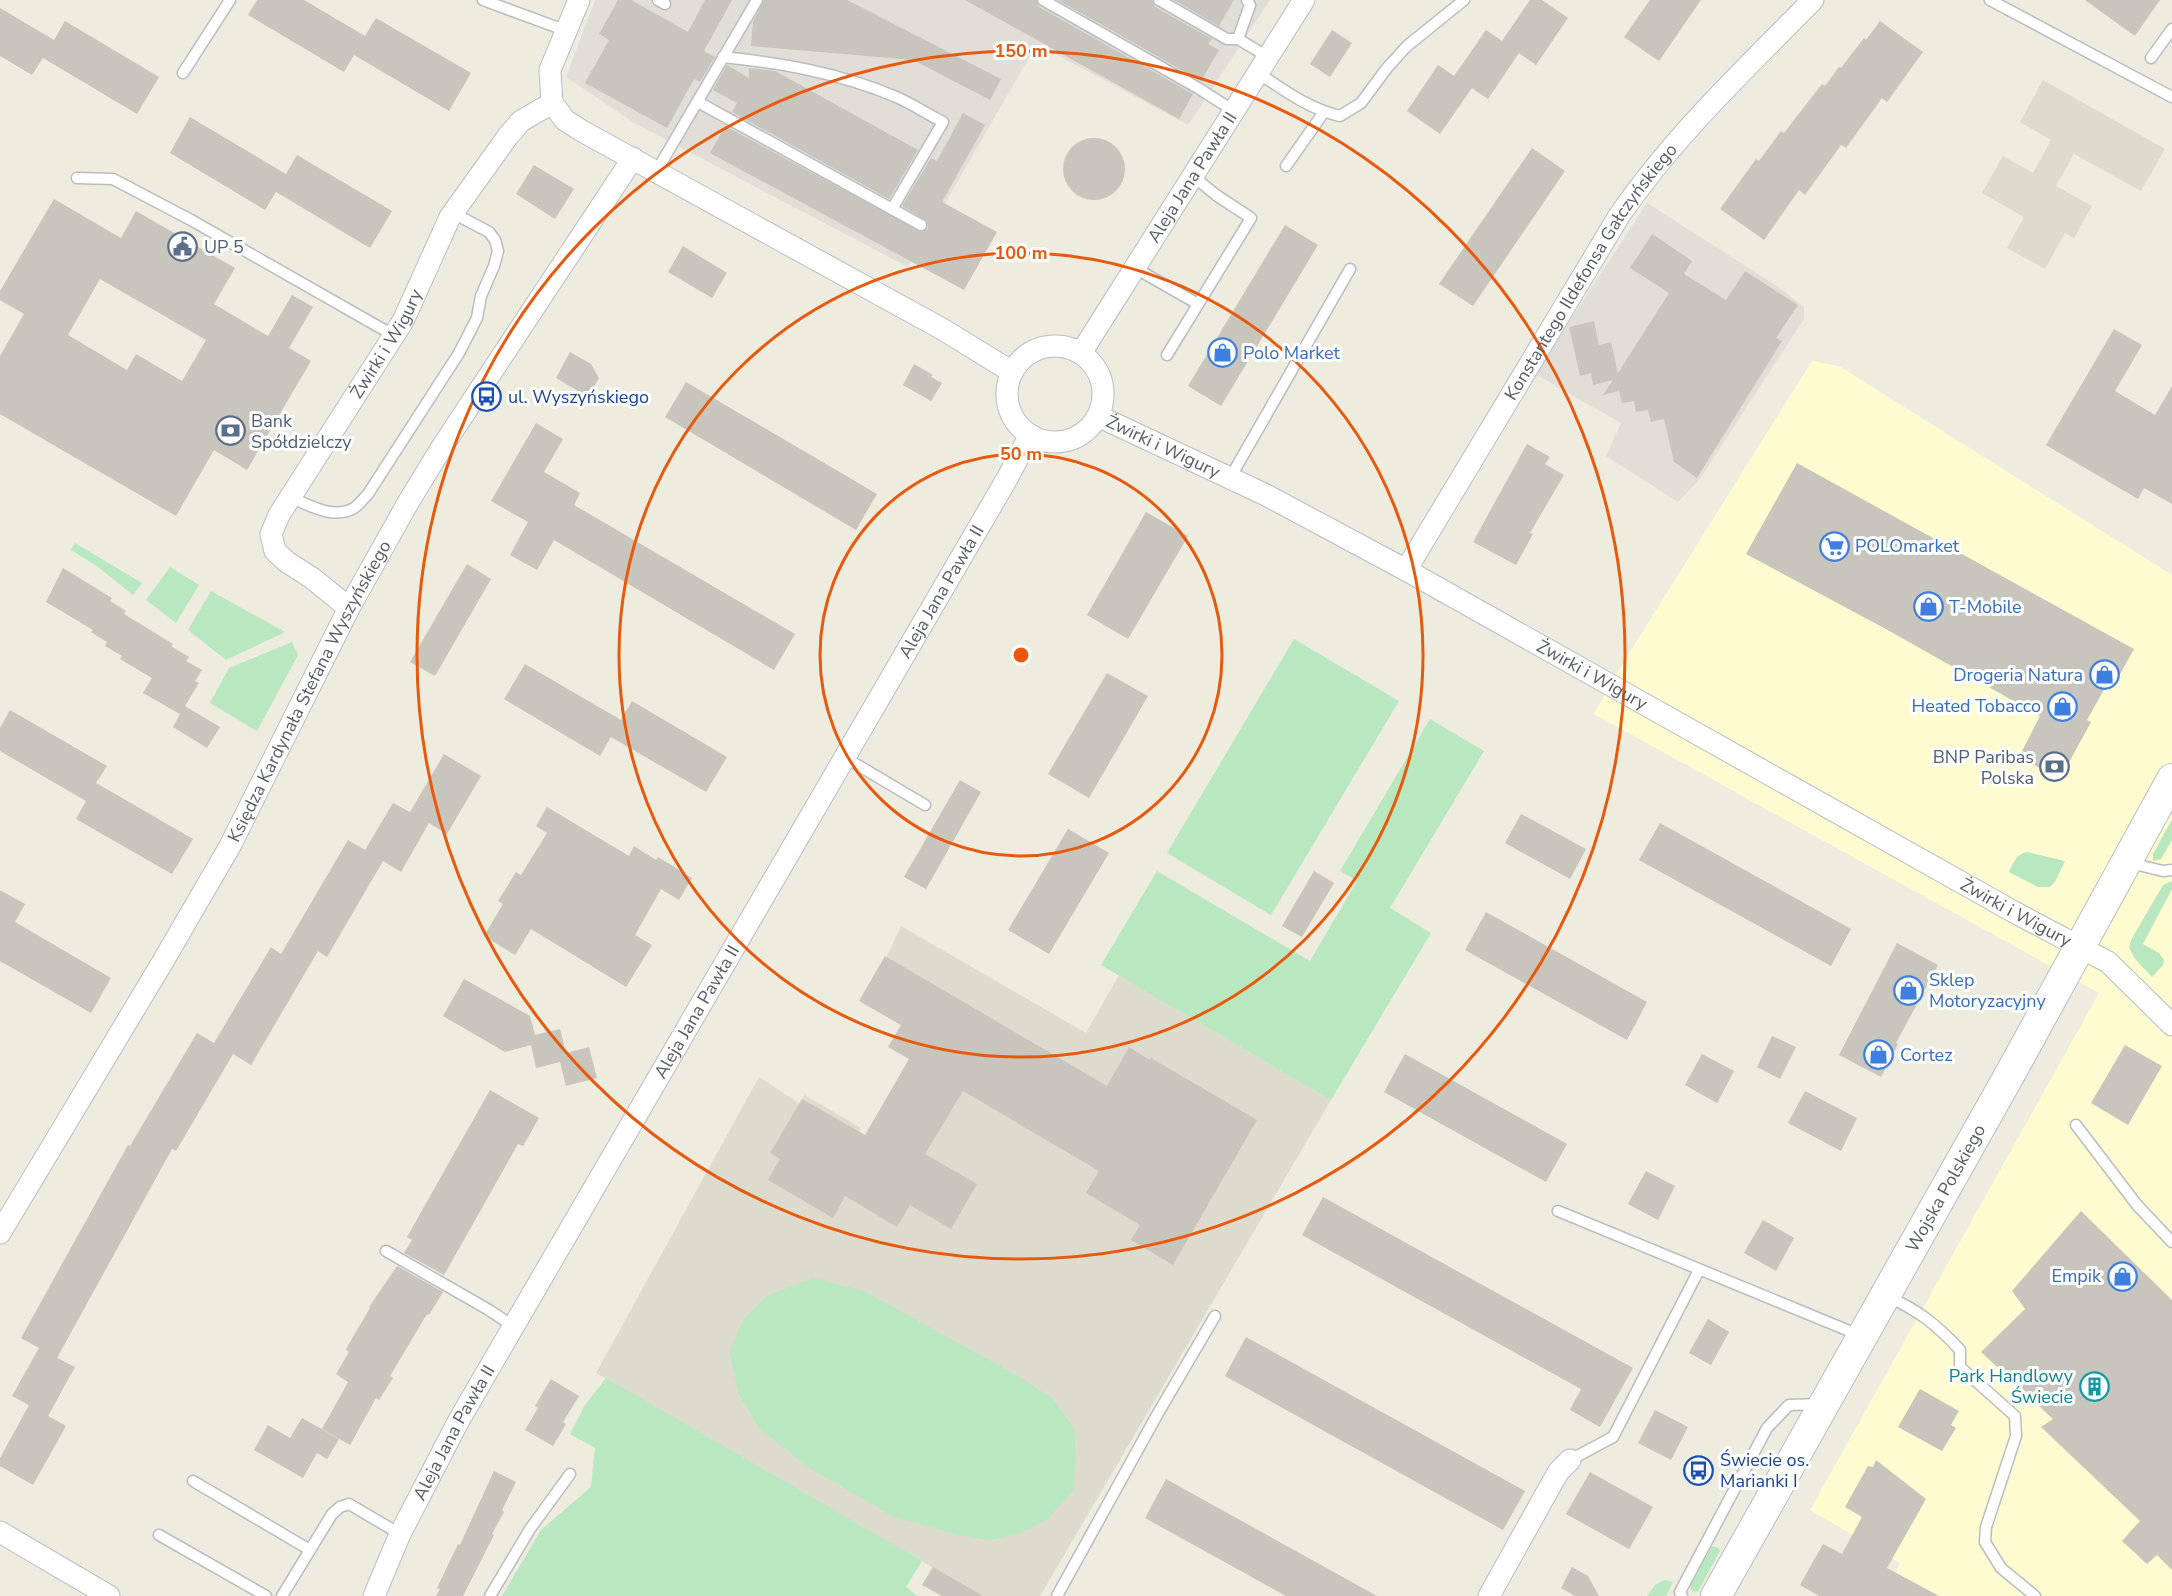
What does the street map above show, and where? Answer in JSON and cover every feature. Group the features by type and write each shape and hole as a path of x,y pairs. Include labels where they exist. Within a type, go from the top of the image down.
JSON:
{"street":[{"path":"579,0 550,70 552,103 565,120 944,330 1012,372"},
{"name":"Aleja Jana Pawła II","path":"1081,353 1304,0"},
{"name":"Konstantego Ildefonsa Gałczyńskiego","path":"1406,570 1638,188 1714,101 1813,0"},
{"name":"Żwirki i Wigury","path":"349,608 275,551 272,534 279,514 403,321 453,213 521,121 552,103"},
{"name":"Księdza Kardynała Stefana Wyszyńskiego","path":"0,1233 230,846 349,608 442,447 633,158"},
{"path":"1050,345 1066,346 1081,353 1090,361 1102,381 1102,405 1098,416 1088,429 1060,442 1045,441 1030,435 1019,426 1009,407 1007,386 1012,372 1021,359 1035,350 1050,345"},
{"name":"Żwirki i Wigury","path":"1098,416 1230,478 1406,570 2014,912 2080,946 2108,962 2172,1025"},
{"name":"Aleja Jana Pawła II","path":"374,1596 400,1534 459,1420 1008,477 1030,435"},
{"name":"Wojska Polskiego","path":"1723,1593 1823,1404 1886,1296 2172,779"},
{"path":"1489,1596 1559,1471 1570,1460"},
{"path":"0,1532 109,1596"}],"lane":[{"path":"183,73 230,0"},
{"path":"483,0 567,31"},
{"path":"656,172 758,0"},
{"path":"1043,0 1234,111"},
{"path":"1159,0 1227,39 1238,39 1263,65 1324,112 1340,116 1361,103 1407,46 1464,0"},
{"path":"1990,0 2172,97"},
{"path":"1238,39 1250,2"},
{"path":"2151,58 2172,28"},
{"path":"723,57 765,62 839,77 895,96 943,122 892,209"},
{"path":"698,102 921,225"},
{"path":"1286,166 1324,112"},
{"path":"1167,355 1251,218 1216,195 1193,176"},
{"path":"77,178 113,179 191,220 393,335"},
{"path":"290,497 322,510 338,512 353,508 368,495 459,353 477,318 481,296 498,251 495,240 489,232 453,213"},
{"path":"1135,268 1198,304"},
{"path":"1230,478 1350,268"},
{"path":"844,757 926,805"},
{"path":"2127,862 2163,871 2172,870"},
{"path":"2076,1125 2137,1205 2172,1242"},
{"path":"1558,1211 1862,1337"},
{"path":"386,1251 513,1326"},
{"path":"1570,1460 1613,1437 1699,1270"},
{"path":"1886,1296 1916,1310 1941,1329 1960,1350 1960,1367 2015,1416 2016,1436 1986,1527 1985,1542 2001,1568 2035,1596"},
{"path":"1057,1596 1157,1415 1215,1316"},
{"path":"1682,1596 1680,1592 1767,1428 1789,1405 1823,1404"},
{"path":"490,1596 530,1529 570,1474"},
{"path":"193,1481 310,1550"},
{"path":"282,1596 332,1514 340,1507 350,1504 400,1534"},
{"path":"159,1535 266,1596"}],"shaded area":[{"path":"595,0 1270,0 1188,125 1037,44 908,267 636,124 566,77"},
{"path":"2043,80 2165,149 2141,191 2074,154 2056,186 2092,206 2074,238 2065,233 2045,269 2007,248 2024,217 1982,193 2003,156 2033,173 2051,140 2020,122"},
{"path":"1647,203 1780,288 1804,307 1804,319 1699,480 1678,502 1606,456 1621,423 1535,374"},
{"path":"1812,361 1839,366 2172,575 2172,1596 1883,1596 1900,1563 1810,1510 2099,993 1594,714 1626,658"},
{"path":"901,926 1086,1033 1119,975 1331,1100 1040,1596 982,1596 596,1373 759,1077 799,1103 805,1095 861,1128 854,1140 860,1144 911,1060 901,1025 860,1001 887,956"}],"green space":[{"path":"75,543 142,583 133,595 97,566 71,550"},
{"path":"170,567 199,585 176,623 146,600"},
{"path":"211,591 285,632 226,660 188,630"},
{"path":"1294,639 1399,701 1271,915 1167,853"},
{"path":"292,642 298,655 257,731 210,703 229,668"},
{"path":"1430,719 1484,751 1390,908 1431,933 1331,1100 1101,965 1157,871 1310,961 1357,881 1340,871"},
{"path":"2172,819 2172,840 2161,859 2153,861 2153,854"},
{"path":"2027,852 2065,861 2050,887 2038,887 2009,872 2016,859"},
{"path":"2172,881 2172,889 2143,944 2159,953 2164,960 2163,965 2152,977 2136,960 2129,948 2131,940 2163,885"},
{"path":"813,1278 864,1291 1020,1377 1053,1399 1074,1428 1076,1461 1073,1490 1048,1519 1015,1535 989,1540 957,1535 892,1516 808,1467 759,1428 738,1393 730,1352 742,1321 767,1296"},
{"path":"606,1378 922,1561 906,1587 917,1596 502,1596 541,1530 591,1487 595,1448 570,1434 585,1405"},
{"path":"1712,1546 1720,1551 1698,1591 1692,1592 1690,1586"},
{"path":"1665,1580 1673,1582 1666,1596 1647,1596 1655,1585"}],"building":[{"path":"257,0 304,0 365,36 376,18 471,73 449,111 354,55 344,72 248,15"},
{"path":"618,0 631,0 688,32 705,0 732,0 704,51 715,57 700,82 694,79 667,128 585,83 609,40 599,34"},
{"path":"764,0 847,0 1001,79 990,100 913,60 751,46 753,22"},
{"path":"965,0 1036,0 1039,7 1193,94 1179,119"},
{"path":"1058,0 1152,0 1155,7 1212,39 1208,44 1219,50 1201,81"},
{"path":"1174,0 1234,0 1219,26"},
{"path":"1530,0 1542,0 1568,18 1536,65 1519,53 1488,99 1472,88 1440,134 1407,111 1438,65 1454,76 1486,30 1502,41"},
{"path":"1650,0 1701,0 1659,61 1624,37"},
{"path":"2085,0 2160,0 2135,36"},
{"path":"0,8 54,40 65,21 159,77 137,114 43,58 32,75 0,56"},
{"path":"1880,21 1923,52 1887,102 1882,98 1846,148 1841,145 1805,195 1799,190 1764,240 1720,209 1756,159 1759,161 1781,131 1784,133 1822,84 1825,86"},
{"path":"1332,30 1352,43 1330,77 1310,64"},
{"path":"727,65 749,78 749,68 775,71 918,150 889,199 732,112 737,103 713,90"},
{"path":"963,113 985,125 942,202 997,232 964,290 710,153 725,126 922,232 928,228 927,221 902,206 931,158 937,161"},
{"path":"190,117 286,174 297,155 392,211 370,248 276,192 265,210 170,153"},
{"path":"1094,138 1116,147 1125,169 1116,191 1094,200 1072,191 1063,169 1072,147"},
{"path":"1532,148 1565,171 1473,306 1439,284"},
{"path":"534,165 574,189 555,219 516,194"},
{"path":"54,199 121,238 136,211 235,268 214,304 268,336 292,295 313,307 289,348 311,361 247,470 214,450 176,516 0,414 0,356 24,314 0,300 0,291","holes":["100,279 206,340 182,381 136,354 127,370 68,335"]},
{"path":"1285,225 1318,245 1221,406 1188,386"},
{"path":"1652,234 1692,261 1684,274 1726,300 1745,271 1798,305 1776,338 1782,341 1697,478 1674,462 1664,419 1651,422 1648,410 1636,412 1634,401 1622,403 1619,391 1603,395 1613,380 1593,385 1591,373 1580,376 1569,327 1594,321 1599,345 1611,342 1618,373 1669,293 1630,268"},
{"path":"683,246 727,273 712,298 668,272"},
{"path":"2114,329 2142,345 2115,391 2155,415 2172,386 2172,504 2144,488 2138,499 2046,445"},
{"path":"570,352 591,364 599,378 588,397 556,378"},
{"path":"914,364 942,383 931,401 903,385"},
{"path":"686,382 877,494 856,530 665,417"},
{"path":"536,423 563,439 544,472 580,493 574,505 795,634 774,670 554,540 537,570 510,555 528,522 491,501"},
{"path":"1527,444 1550,457 1545,464 1564,475 1530,533 1533,534 1516,565 1473,542"},
{"path":"1797,463 2134,649 2113,687 2107,684 2087,720 2091,722 2060,779 2019,757 2040,716 1746,554"},
{"path":"1146,512 1188,536 1128,639 1087,615"},
{"path":"467,564 491,579 435,676 410,662"},
{"path":"63,568 112,598 110,601 126,611 124,614 173,644 171,646 189,657 186,661 202,670 195,681 199,683 185,706 220,727 207,748 173,727 180,714 143,693 152,678 120,659 122,656 105,646 107,642 91,632 93,630 46,602"},
{"path":"525,664 621,720 632,701 727,757 706,792 611,737 600,756 504,699"},
{"path":"1107,673 1148,696 1089,798 1048,774"},
{"path":"10,710 107,766 96,783 193,839 172,874 76,819 86,801 0,751 0,728"},
{"path":"444,754 481,776 447,834 429,823 401,872 383,861 327,957 318,951 251,1065 233,1054 176,1151 172,1149 57,1358 75,1367 48,1416 66,1426 33,1485 0,1466 0,1458 29,1405 12,1396 39,1348 21,1338 128,1145 130,1146 197,1033 214,1043 271,947 281,954 348,840 365,850 393,803 410,812"},
{"path":"960,780 981,792 926,889 904,877"},
{"path":"547,807 629,856 634,846 656,860 658,857 692,878 679,900 661,889 635,935 652,945 626,987 531,929 515,955 484,936 503,904 498,901 516,872 521,875 547,833 536,826"},
{"path":"1521,814 1586,849 1570,879 1505,843"},
{"path":"1660,823 1851,929 1831,966 1639,860"},
{"path":"1068,829 1109,853 1049,954 1008,930"},
{"path":"1314,871 1334,883 1302,937 1282,926"},
{"path":"0,890 25,904 15,922 111,978 91,1013 0,961"},
{"path":"1486,912 1647,1002 1627,1040 1465,950"},
{"path":"1897,943 1938,965 1896,1043 1898,1044 1881,1077 1839,1055"},
{"path":"885,956 1107,1086 1129,1047 1257,1120 1173,1265 1131,1240 1140,1225 1086,1193 1099,1171 963,1091 925,1154 977,1184 951,1229 910,1205 897,1227 845,1196 833,1218 768,1180 780,1159 770,1153 802,1099 865,1135 909,1059 888,1047 901,1025 859,1001"},
{"path":"464,979 530,1016 535,1035 560,1029 566,1053 589,1047 597,1078 566,1086 560,1062 536,1068 531,1045 505,1052 443,1016"},
{"path":"1772,1036 1796,1047 1780,1079 1757,1067"},
{"path":"2125,1045 2162,1066 2128,1125 2091,1103"},
{"path":"1405,1054 1567,1144 1546,1182 1384,1092"},
{"path":"1702,1054 1734,1071 1717,1103 1685,1085"},
{"path":"490,1090 539,1118 523,1146 518,1144 444,1275 404,1253 412,1240 407,1237"},
{"path":"1805,1091 1857,1118 1841,1151 1788,1123"},
{"path":"1646,1171 1675,1186 1658,1220 1628,1204"},
{"path":"1323,1197 1633,1368 1600,1427 1570,1410 1581,1389 1302,1235"},
{"name":"Park Handlowy Świecie","path":"2081,1211 2172,1300 2172,1570 2157,1555 2147,1564 2122,1541 2140,1521 2041,1427 2053,1419 1981,1352 2025,1309 2012,1291"},
{"path":"1763,1220 1794,1238 1776,1271 1744,1253"},
{"path":"397,1266 443,1292 429,1315 427,1314 390,1376 393,1378 379,1400 376,1398 350,1445 322,1429 348,1382 336,1374 349,1352 346,1349 369,1307"},
{"path":"1708,1319 1729,1332 1711,1365 1689,1353"},
{"path":"1246,1337 1525,1491 1503,1530 1225,1376"},
{"path":"551,1379 579,1396 563,1422 566,1424 553,1446 525,1430 538,1408 535,1406"},
{"path":"1920,1389 1959,1411 1951,1425 1956,1428 1942,1451 1898,1427"},
{"path":"1655,1410 1688,1427 1671,1460 1638,1443"},
{"path":"302,1418 339,1439 327,1459 317,1453 303,1478 254,1450 268,1425 290,1438"},
{"path":"1876,1460 1926,1499 1887,1568 1939,1596 1819,1596 1800,1585 1823,1544 1842,1554 1862,1517 1845,1507 1868,1466 1873,1467"},
{"path":"494,1471 516,1482 492,1534 494,1535 463,1596 436,1596 440,1589 437,1588 458,1544 460,1545"},
{"path":"1590,1472 1653,1507 1629,1549 1566,1514"},
{"path":"1166,1479 1377,1596 1286,1596 1145,1518"},
{"path":"933,1567 983,1596 942,1596 922,1585"},
{"path":"1572,1567 1588,1576 1599,1596 1575,1596 1561,1588"}],"place":[{"name":"UP 5","path":"183,247"},
{"name":"Polo Market","path":"1222,353"},
{"name":"ul. Wyszyńskiego","path":"487,397"},
{"name":"Bank Spółdzielczy","path":"230,431"},
{"name":"POLOmarket","path":"1834,546"},
{"name":"T-Mobile","path":"1928,607"},
{"name":"Drogeria Natura","path":"2104,675"},
{"name":"Heated Tobacco","path":"2062,706"},
{"name":"BNP Paribas Polska","path":"2055,767"},
{"name":"Sklep Motoryzacyjny","path":"1908,990"},
{"name":"Cortez","path":"1879,1055"},
{"name":"Empik","path":"2122,1276"},
{"name":"Park Handlowy Świecie","path":"2094,1386"},
{"name":"Świecie os. Marianki I","path":"1699,1470"}]}
